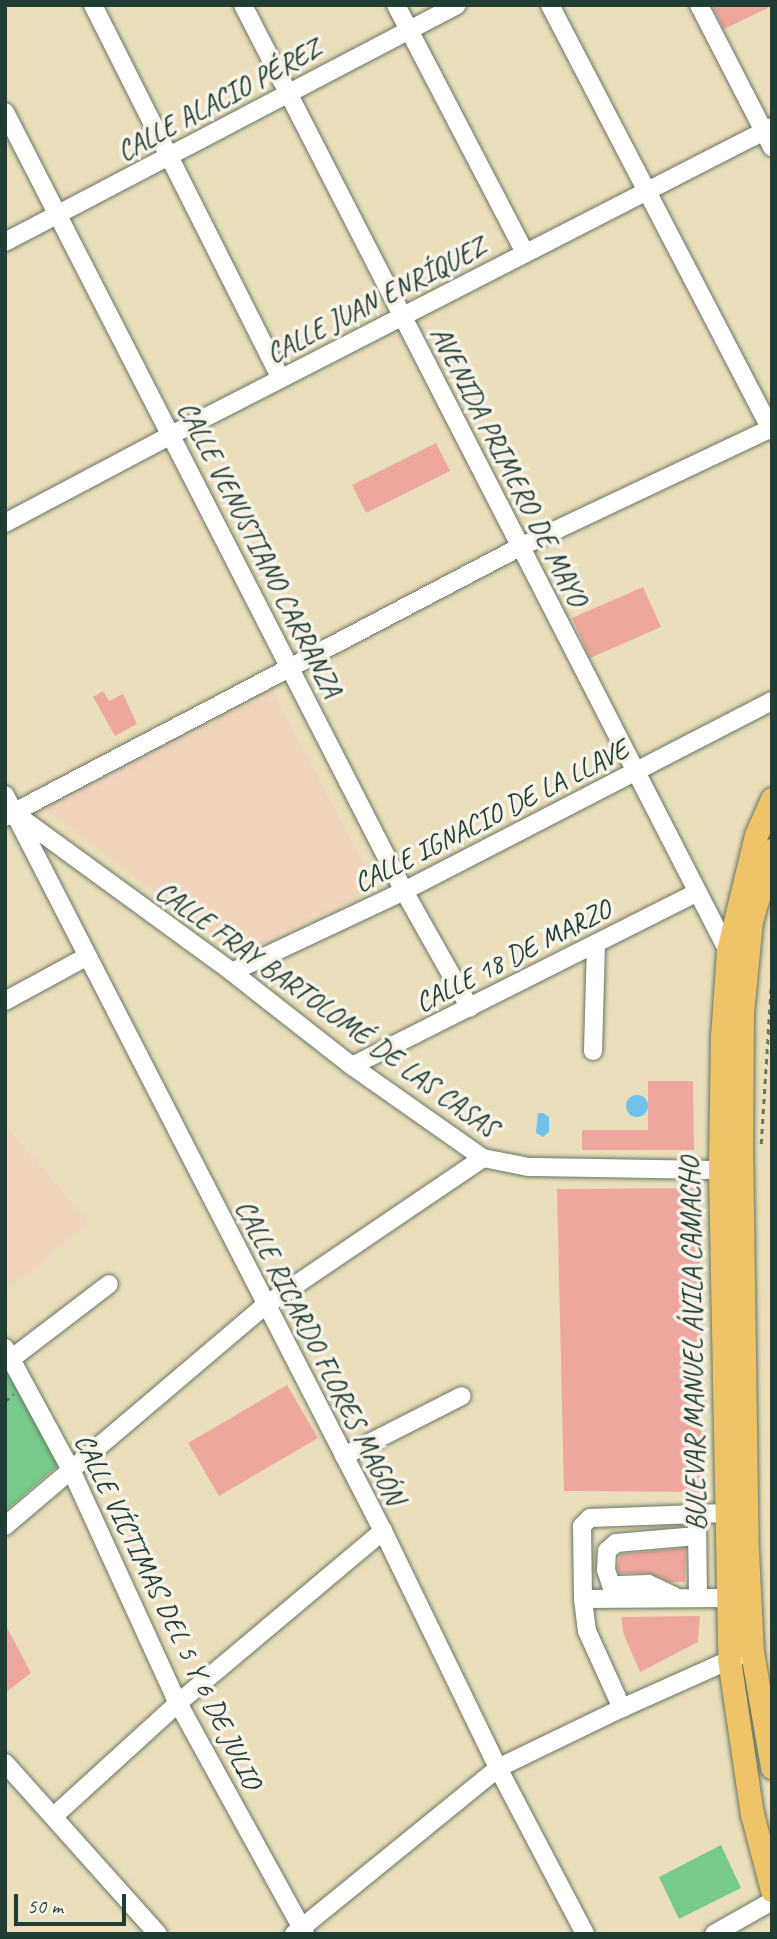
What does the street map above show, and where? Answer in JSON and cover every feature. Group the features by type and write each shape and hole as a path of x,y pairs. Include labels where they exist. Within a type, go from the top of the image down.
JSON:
{"main road":[{"name":"BULEVAR MANUEL ÁVILA CAMACHO","path":"772,799 756,835 728,951 722,1037 720,1170 725,1598 729,1659 752,1814 772,1890"},
{"name":"BULEVAR MANUEL ÁVILA CAMACHO","path":"772,849 751,921 741,1013 747,1551 752,1652 772,1767"}],"street":[{"path":"93,5 281,378"},
{"name":"AVENIDA PRIMERO DE MAYO","path":"243,5 728,951"},
{"path":"396,5 525,253"},
{"name":"CALLE ALACIO PÉREZ","path":"5,242 170,158 289,92 457,5"},
{"path":"10,815 520,547 771,429 550,5"},
{"path":"699,5 769,135"},
{"name":"CALLE VENUSTIANO CARRANZA","path":"5,112 291,665 404,891 470,1008"},
{"name":"CALLE JUAN ENRÍQUEZ","path":"5,523 647,191 769,135"},
{"name":"CALLE IGNACIO DE LA LLAVE","path":"232,972 404,891 772,701"},
{"name":"CALLE RICARDO FLORES MAGÓN","path":"5,795 10,815 383,1531 498,1768 585,1934"},
{"name":"CALLE FRAY BARTOLOMÉ DE LAS CASAS","path":"10,815 232,972 352,1066 483,1158 529,1167 720,1170"},
{"name":"CALLE 18 DE MARZO","path":"352,1066 696,893"},
{"path":"593,1051 596,944"},
{"path":"5,1001 86,957"},
{"path":"5,1526 266,1305 483,1158"},
{"path":"8,1354 109,1284"},
{"name":"CALLE VÍCTIMAS DEL 5 Y 6 DE JULIO","path":"8,1354 72,1472 178,1703 300,1932"},
{"path":"344,1456 462,1396"},
{"path":"622,1707 587,1631 583,1599 582,1526 587,1519 725,1513"},
{"path":"697,1514 698,1597"},
{"path":"54,1816 178,1703 383,1531"},
{"path":"677,1597 648,1584 611,1585 606,1570 607,1551 617,1543 697,1536"},
{"path":"583,1599 725,1598"},
{"path":"300,1932 498,1768 622,1707 729,1659 752,1652"},
{"path":"5,1763 158,1934"},
{"path":"714,1934 772,1901"}],"shaded area":[{"path":"271,688 376,887 241,958 44,808"},
{"path":"5,1125 89,1222 5,1292"}],"green space":[{"path":"5,1369 60,1464 5,1511"},
{"path":"721,1845 741,1888 679,1919 659,1877"}],"water":[{"path":"637,1095 645,1098 648,1106 645,1114 637,1117 629,1114 626,1106 629,1098"},
{"path":"538,1113 549,1117 549,1132 543,1137 536,1133"}],"building":[{"path":"712,5 772,5 772,6 724,29"},
{"path":"436,443 450,471 366,513 352,485"},
{"path":"643,587 661,627 590,658 572,618"},
{"path":"103,691 109,701 123,694 137,724 115,736 93,697"},
{"path":"648,1081 693,1081 694,1150 582,1150 582,1130 648,1130"},
{"path":"699,1188 702,1492 564,1491 557,1189"},
{"path":"287,1385 318,1438 219,1496 188,1443"},
{"path":"686,1548 685,1582 670,1582 648,1573 619,1573 617,1568 621,1554"},
{"path":"700,1616 698,1642 640,1672 624,1635 621,1617"},
{"path":"5,1624 31,1673 5,1693"}]}
